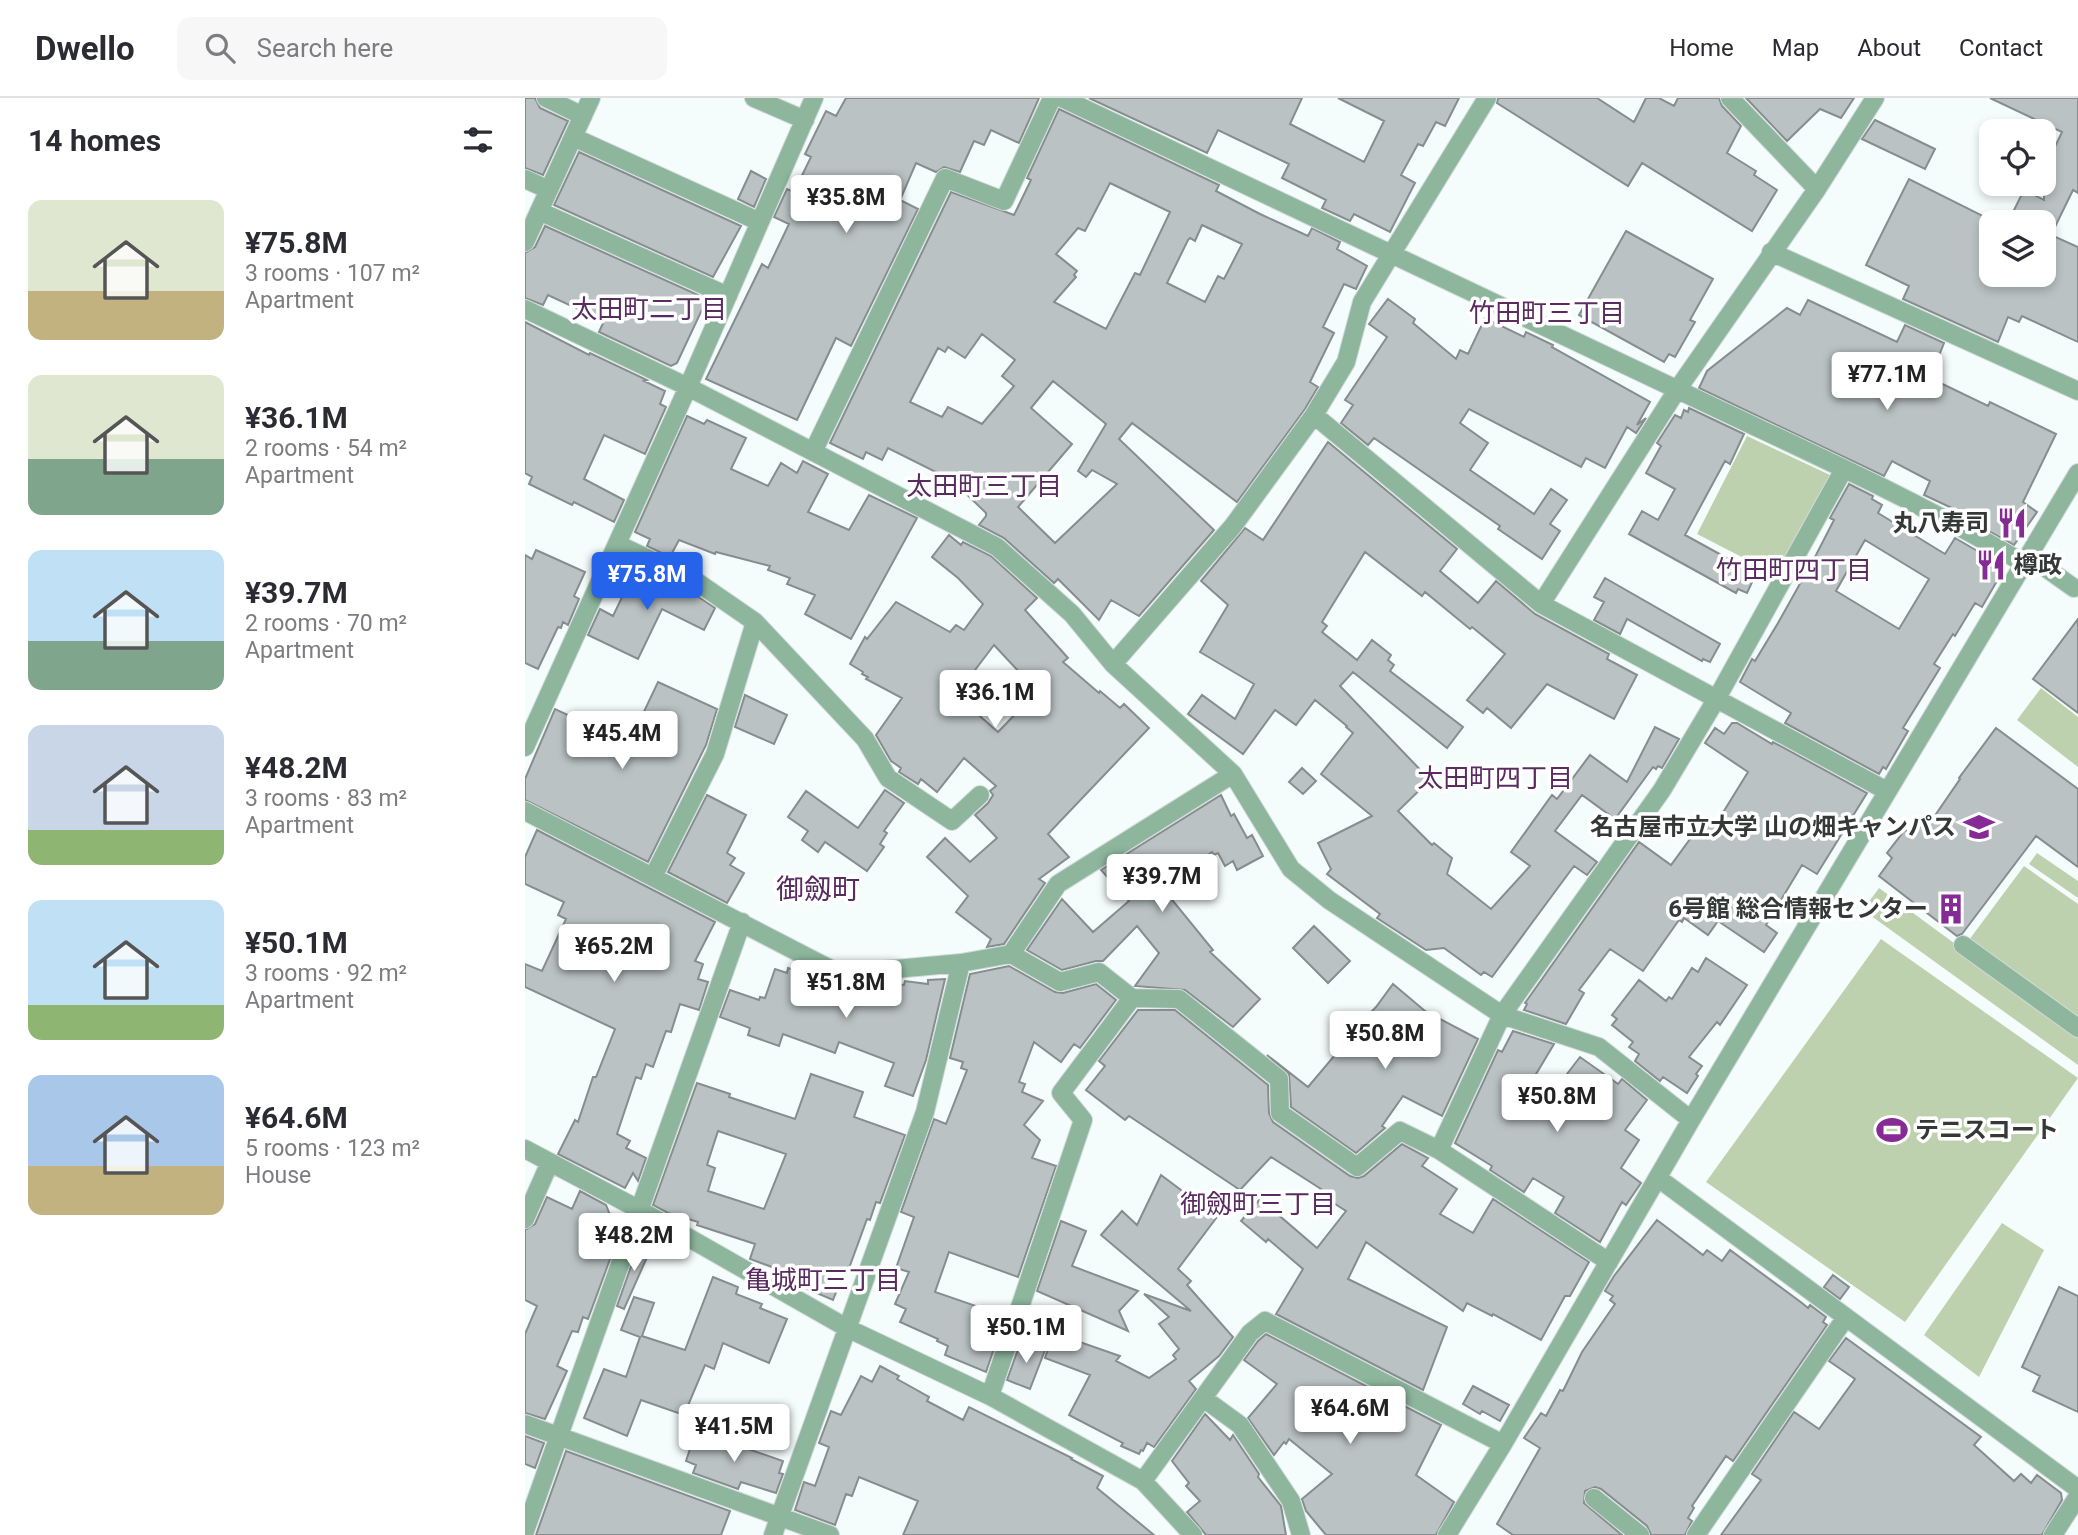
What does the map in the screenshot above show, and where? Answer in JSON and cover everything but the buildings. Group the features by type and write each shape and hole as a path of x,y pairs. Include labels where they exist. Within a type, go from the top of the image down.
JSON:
{"street":[{"path":"546,98 583,116"},
{"path":"525,242 591,98"},
{"path":"754,98 805,120"},
{"path":"525,747 688,387 814,98"},
{"path":"813,452 945,178 1004,201 1052,98"},
{"path":"1062,98 1844,469 2027,560 2074,588"},
{"path":"1113,664 1233,526 1314,415 1346,362 1362,302 1487,98"},
{"path":"1730,98 1817,189"},
{"path":"1541,604 1677,390 1817,189 1875,98"},
{"path":"573,137 760,222"},
{"path":"525,179 549,190"},
{"path":"539,211 728,296"},
{"path":"1771,252 2078,390"},
{"path":"525,309 688,387 997,547 1072,614 1113,664 1233,774 1291,869 1329,900 1502,1014 1599,1047 1691,1120"},
{"path":"1314,415 1541,604 1887,792"},
{"path":"1439,1150 1502,1014 1662,790 1717,698 1844,469"},
{"path":"1447,1535 1503,1444 1691,1120 2078,473"},
{"path":"617,544 697,582 755,622 865,739 888,778 952,821 980,795"},
{"path":"653,877 715,754 755,622"},
{"path":"1011,954 1058,884 1233,774"},
{"path":"525,811 840,974 961,963 1011,954 1060,982 1100,972 1132,998 1179,999 1279,1079 1280,1113 1357,1167 1400,1131 1439,1150 1609,1262"},
{"path":"525,1531 742,922"},
{"path":"1963,944 2078,1028"},
{"path":"773,1535 925,1112 961,963"},
{"path":"990,1396 1083,1120 1061,1093 1132,998"},
{"path":"525,1149 640,1210 848,1328 990,1396 1143,1481 1188,1533"},
{"path":"525,1219 550,1162"},
{"path":"1658,1178 2078,1489"},
{"path":"1696,1535 1846,1317"},
{"path":"1143,1481 1250,1333 1265,1321 1503,1444"},
{"path":"1203,1398 1240,1424 1291,1501 1301,1535"},
{"path":"525,1424 830,1535"},
{"path":"2053,1535 2078,1496"},
{"path":"1594,1498 1640,1535"}],"green space":[{"path":"1747,436 1830,475 1775,574 1697,534"},
{"path":"2041,688 2078,717 2078,767 2017,720"},
{"path":"2037,853 2078,881 2078,898 2029,864"},
{"path":"2024,866 2078,904 2078,1025 1966,944"},
{"path":"1879,888 2078,1034 2078,1065 1863,910"},
{"name":"テニスコート","path":"1881,939 2078,1078 1905,1322 1706,1182"},
{"path":"2002,1223 2044,1250 1979,1377 1924,1335"}],"place":[{"name":"丸八寿司","path":"2012,523"},
{"name":"樽政","path":"1991,565"},
{"name":"名古屋市立大学 山の畑キャンパス","path":"1979,827"},
{"name":"6号館 総合情報センター","path":"1951,909"},
{"name":"テニスコート","path":"1892,1130"}],"district":[{"name":"太田町二丁目","path":"649,309"},
{"name":"竹田町三丁目","path":"1547,313"},
{"name":"太田町三丁目","path":"984,486"},
{"name":"竹田町四丁目","path":"1794,570"},
{"name":"太田町四丁目","path":"1495,778"},
{"name":"御劔町","path":"818,889"},
{"name":"御劔町三丁目","path":"1258,1204"},
{"name":"亀城町三丁目","path":"823,1280"}]}
